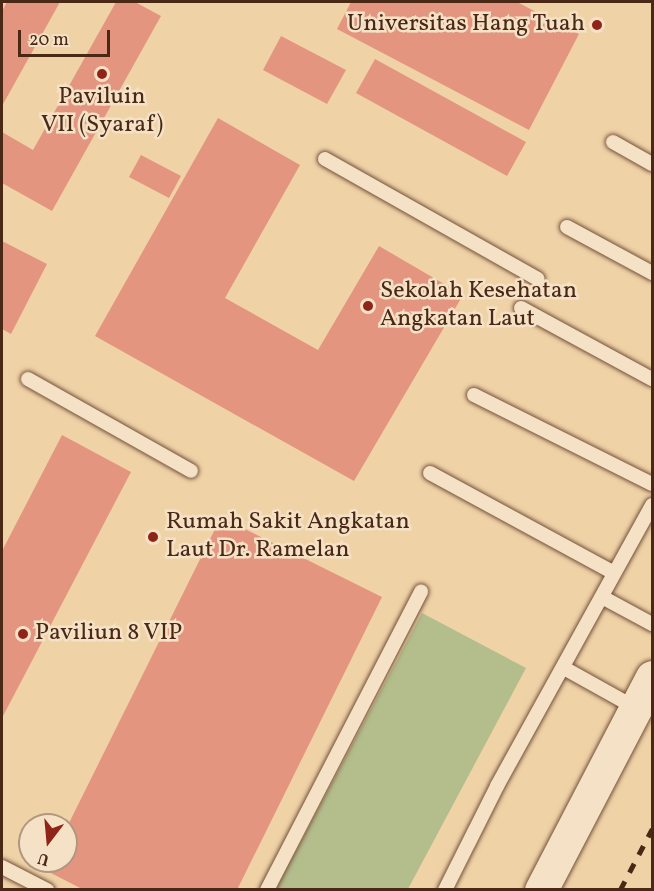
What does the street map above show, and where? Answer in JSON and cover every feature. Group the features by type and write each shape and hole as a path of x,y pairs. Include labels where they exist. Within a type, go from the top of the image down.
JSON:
{"street":[{"path":"541,890 652,677"}],"lane":[{"path":"613,142 652,164"},
{"path":"326,159 538,279"},
{"path":"567,227 652,273"},
{"path":"521,308 652,379"},
{"path":"28,379 192,471"},
{"path":"474,395 652,484"},
{"path":"430,473 614,573"},
{"path":"445,890 652,505"},
{"path":"267,890 421,591"},
{"path":"602,597 652,624"},
{"path":"564,668 636,708"},
{"path":"2,867 47,890"}],"green space":[{"path":"422,613 526,668 408,889 276,889"}],"building":[{"name":"Paviluin VII (Syaraf)","path":"7,2 60,2 2,106 2,11"},
{"name":"Paviluin VII (Syaraf)","path":"116,2 135,2 161,16 52,211 2,183 2,132 33,150"},
{"path":"351,2 517,2 579,34 529,130 337,29"},
{"path":"281,36 346,70 327,104 263,70"},
{"path":"375,59 526,142 507,176 356,93"},
{"path":"218,118 300,165 225,298 318,350 379,246 463,295 354,481 95,336"},
{"path":"141,155 181,176 169,198 129,177"},
{"path":"2,241 47,264 11,334 2,329"},
{"name":"Paviliun 8 VIP","path":"62,435 131,472 2,718 2,551"},
{"path":"221,517 382,597 237,890 84,890 51,873 78,873 78,813 74,813"}],"railway":[{"path":"620,890 652,829"}],"place":[{"name":"Universitas Hang Tuah","path":"597,25"},
{"name":"Paviluin VII (Syaraf)","path":"102,74"},
{"name":"Sekolah Kesehatan Angkatan Laut","path":"368,306"},
{"name":"Rumah Sakit Angkatan Laut Dr. Ramelan","path":"153,537"},
{"name":"Paviliun 8 VIP","path":"23,634"}]}
